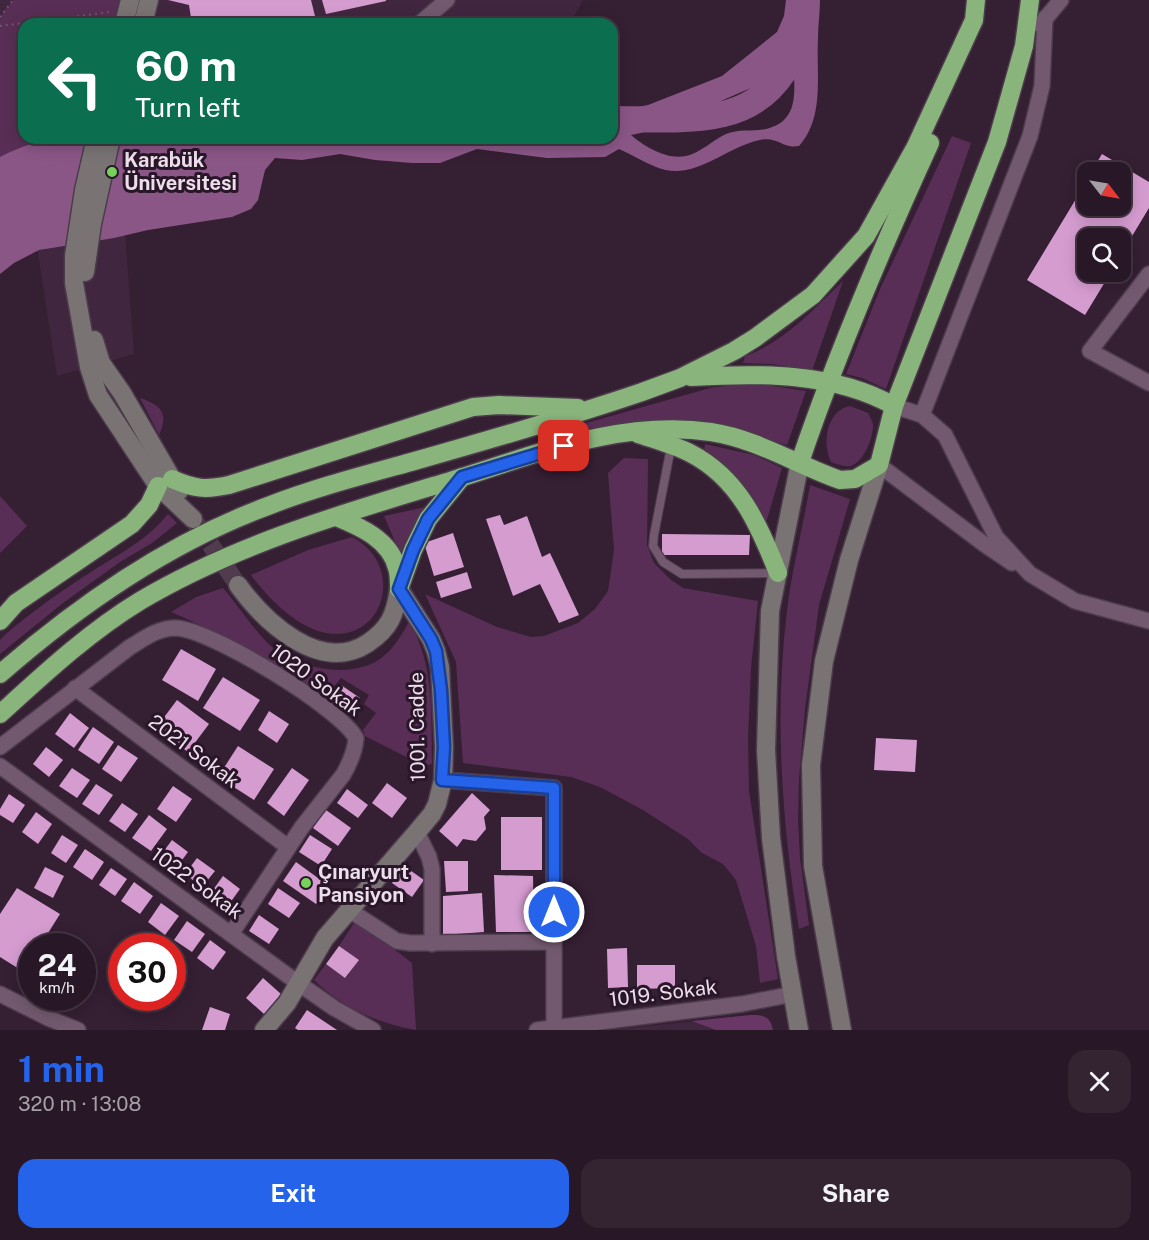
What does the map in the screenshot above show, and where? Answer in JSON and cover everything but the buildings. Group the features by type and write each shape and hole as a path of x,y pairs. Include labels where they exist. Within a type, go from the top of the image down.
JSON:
{"highway":[{"path":"800,462 827,383 891,230 950,100 974,20 976,0"},
{"path":"0,714 93,633 138,602 174,582 245,549 336,517 564,446 628,431 656,429 710,432 742,439 840,480 855,479 879,465 894,406 997,142 1024,46 1030,0"},
{"path":"0,674 45,635 143,566 180,546 267,506 592,409 680,378 755,338 813,295 866,236 916,146 974,20"},
{"path":"680,378 748,374 783,376 847,387 878,397 894,406"},
{"path":"0,621 16,603 132,524 165,482 209,489 229,485 473,407 499,405 592,409"},
{"path":"628,431 692,454 729,481 753,514 778,573"},
{"path":"399,589 413,550 428,519 462,477"},
{"path":"336,517 365,530 385,545 397,568 399,589"}],"main road":[{"path":"95,144 84,190 74,256 74,283 95,365 122,393 165,482"},
{"path":"95,365 94,342 84,279 92,224 110,144"},
{"path":"799,1030 786,956 771,838 766,750 770,611 800,462"},
{"path":"842,1030 813,866 811,765 824,661 849,560 879,465"},
{"path":"237,585 274,626 308,645 323,651 338,652 350,651 362,646 385,630 393,617 399,589"},
{"name":"1001. Cadde","path":"264,1030 287,1003 325,938 417,832 437,804 442,780 444,747 436,651 431,639 399,589"}],"street":[{"path":"426,18 447,0"},
{"path":"1024,46 1060,0"},
{"path":"922,415 1030,136 1042,86 1045,18"},
{"path":"1149,274 1090,351 1149,383"},
{"path":"894,406 922,415 945,435 996,537 1029,574"},
{"path":"879,465 984,544 1075,601 1149,621"},
{"name":"1020 Sokak","path":"0,747 75,688 152,633 163,629 178,628 198,633 265,667 327,709 353,732 356,738 355,752 344,776 288,847 231,934"},
{"name":"2021 Sokak","path":"75,688 288,847"},
{"name":"1022 Sokak","path":"0,766 334,1008 372,1030"},
{"path":"442,780 554,788 554,1028"},
{"path":"417,832 432,869 432,944"},
{"path":"349,910 397,940 432,944 554,942"},
{"path":"0,994 78,1030"},
{"name":"1019. Sokak","path":"537,1030 742,1004 793,994"}],"lane":[{"path":"672,445 653,546 663,562 682,574 778,573"}],"path":[{"path":"0,17 12,0"},
{"path":"82,18 134,13"},
{"path":"0,26 18,24"}],"shaded area":[{"name":"Karabük Üniversitesi","path":"0,0 583,0 573,18 18,18 18,144 305,144 123,205 134,354 57,376 33,221 0,238"},
{"path":"13,0 120,0 116,18 18,18 18,144 79,144 0,172 0,17"},
{"path":"786,0 820,0 816,109 813,122 799,146 788,146 766,139 760,140 683,171 670,171 656,167 619,149 605,157 547,158 477,149 440,163 375,160 340,154 302,160 275,158 265,170 258,200 251,209 232,217 39,250 14,263 0,274 0,172 45,155 86,144 618,144 618,111 648,105 722,76 777,32 784,16","holes":["786,76 794,77 794,100 789,113 780,123 761,130 726,134 686,156 671,156 657,152 631,135 654,130 760,84"]},
{"path":"952,136 971,143 886,389 862,378 846,374 880,289"},
{"path":"843,281 812,371 773,364 743,363 745,356 786,334"},
{"path":"765,385 806,391 787,445 729,427 561,439 558,431 710,388"},
{"path":"140,398 158,407 161,411 163,421 159,435"},
{"path":"850,406 868,413 873,426 863,456 855,464 845,466 831,462 827,437 831,421 836,414"},
{"path":"705,444 754,455 782,468 766,523 749,493 704,451"},
{"path":"624,458 648,459 647,545 654,563 683,588 758,601 751,668 748,737 749,791 778,979 760,983 756,946 736,880 723,864 702,853 688,839 643,810 600,787 571,777 463,763 456,662 425,594 497,627 531,637 544,636 578,623 595,609 608,591 614,550 608,473"},
{"path":"810,485 850,499 819,605 805,709 798,820 800,858 809,925 799,929 784,810 781,690 789,595"},
{"path":"0,496 27,526 0,553"},
{"path":"426,507 403,560 384,516"},
{"path":"168,514 177,523 152,543 120,562 63,603 0,654 0,640 7,633 60,592 143,538"},
{"path":"352,537 369,550 379,565 383,582 381,599 374,614 363,626 346,633 326,633 304,625 274,602 251,575 308,550"},
{"path":"223,588 273,648 296,661 324,669 352,669 377,661 392,648 409,622 423,655 430,691 432,764 424,766 365,736 363,730 376,713 364,704 369,695 341,678 325,698 231,641 171,612 196,597"},
{"path":"356,920 412,963 416,1030 361,1013 337,999 314,980 326,964 346,978 358,960 339,946"},
{"path":"751,1015 766,1018 773,1030 716,1030 692,1021"},
{"path":"762,1015 768,1018 773,1030 611,1030"}],"waterway":[{"path":"618,119 710,117 742,108 758,98 784,72 793,56 799,38 803,0"},
{"path":"0,172 24,160 50,152 76,148 103,148"}],"tunnel":[{"path":"195,522 238,585"}],"place":[{"name":"Karabük Üniversitesi","path":"112,172"},
{"name":"Çınaryurt Pansiyon","path":"306,883"}],"route":[{"path":"554,912 554,788 442,780 444,747 440,667 431,639 399,589 413,550 428,519 462,477 564,446"}]}
